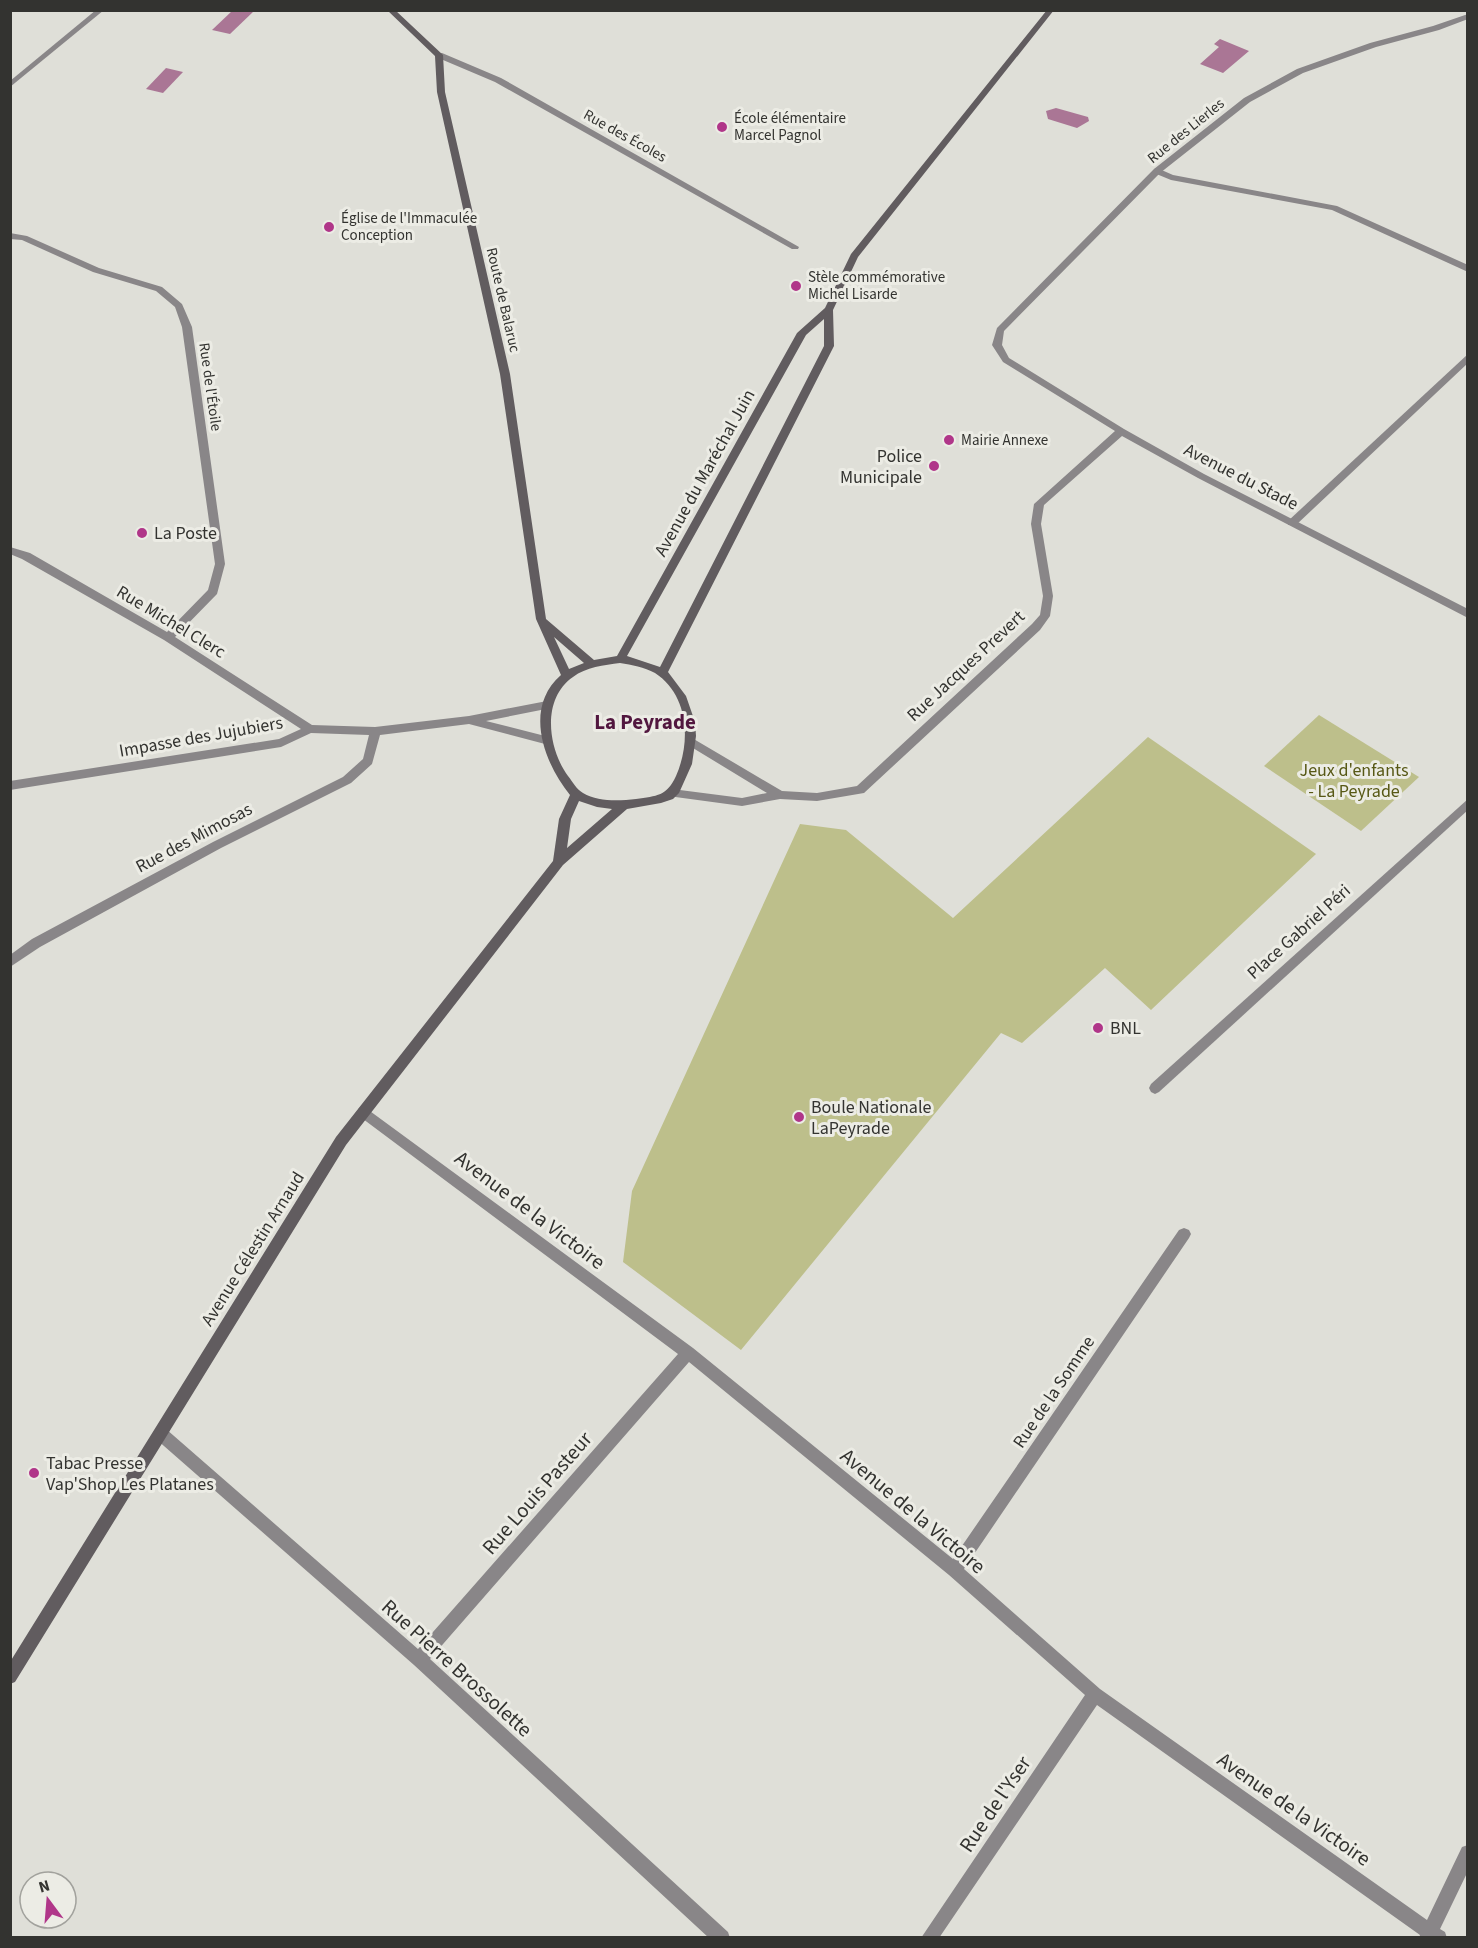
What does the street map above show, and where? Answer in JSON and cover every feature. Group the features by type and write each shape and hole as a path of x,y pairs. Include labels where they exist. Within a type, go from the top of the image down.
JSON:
{"main road":[{"path":"390,10 440,55"},
{"name":"Avenue du Maréchal Juin","path":"620,659 802,333 829,310 854,256 1051,10"},
{"name":"Route de Balaruc","path":"440,55 441,92 505,374 541,619 566,675"},
{"name":"Avenue du Maréchal Juin","path":"662,673 829,346 829,310"},
{"path":"541,619 590,662"},
{"path":"620,659 641,662 662,673 677,690 688,710 692,742 687,768 672,793 649,802 624,805 606,804 576,794 553,765 545,740 547,705 566,675 590,662 620,659"},
{"path":"559,862 565,819 576,794"},
{"name":"Avenue Célestin Arnaud","path":"10,1677 341,1141 559,862 624,805"}],"street":[{"path":"10,85 101,10"},
{"name":"Rue des Lierles","path":"1006,360 997,345 1000,330 1157,171 1246,100 1300,70 1373,45 1436,28 1467,16"},
{"name":"Rue des Écoles","path":"440,55 498,80 795,247"},
{"path":"1157,171 1171,177 1334,208 1467,269"},
{"name":"Rue de l'Étoile","path":"10,236 24,238 96,270 159,289 179,306 187,327 220,564 213,591 168,637"},
{"path":"1293,522 1467,357"},
{"name":"Avenue du Stade","path":"1006,360 1121,431 1201,476 1467,614"},
{"name":"Rue Jacques Prevert","path":"672,793 742,802 780,795 817,797 860,790 1036,627 1045,616 1048,596 1036,524 1039,504 1121,431"},
{"name":"Rue Michel Clerc","path":"10,550 26,556 168,637 310,729"},
{"name":"Impasse des Jujubiers","path":"10,786 281,743 310,729 375,731 469,720 547,705"},
{"name":"Impasse des Jujubiers","path":"469,720 545,740"},
{"name":"Rue des Mimosas","path":"10,962 46,937 217,845 346,780 368,760 375,731"},
{"name":"Rue Jacques Prevert","path":"692,742 780,795"},
{"name":"Place Gabriel Péri","path":"1155,1088 1467,803"},
{"name":"Avenue de la Victoire","path":"363,1112 688,1353 954,1570 1095,1694 1432,1935"},
{"name":"Rue de la Somme","path":"954,1570 1184,1234"},
{"name":"Rue Louis Pasteur","path":"419,1660 688,1353"},
{"name":"Rue Pierre Brossolette","path":"161,1434 419,1660 722,1938"},
{"name":"Rue de l'Yser","path":"930,1938 1095,1694"},
{"path":"1432,1935 1467,1853"}],"green space":[{"name":"Jeux d'enfants - La Peyrade","path":"1319,715 1419,777 1361,831 1264,766"},
{"name":"Boule Nationale LaPeyrade","path":"1148,737 1316,854 1151,1010 1105,968 1022,1043 1001,1033 741,1350 623,1262 632,1191 800,824 846,830 953,918"}],"shaded area":[{"path":"232,11 254,11 230,34 212,30"},
{"path":"1220,39 1249,51 1223,73 1200,64 1219,47 1214,44"},
{"path":"166,68 183,72 163,93 146,89"},
{"path":"1056,108 1088,117 1089,121 1077,128 1048,119 1046,111"}],"place":[{"name":"École élémentaire Marcel Pagnol","path":"722,127"},
{"name":"Église de l'Immaculée Conception","path":"329,227"},
{"name":"Stèle commémorative Michel Lisarde","path":"796,286"},
{"name":"Mairie Annexe","path":"949,440"},
{"name":"Police Municipale","path":"934,466"},
{"name":"La Poste","path":"142,533"},
{"name":"BNL","path":"1098,1028"},
{"name":"Boule Nationale LaPeyrade","path":"799,1117"},
{"name":"Tabac Presse Vap'Shop Les Platanes","path":"34,1473"}],"district":[{"name":"La Peyrade","path":"645,722"}]}
